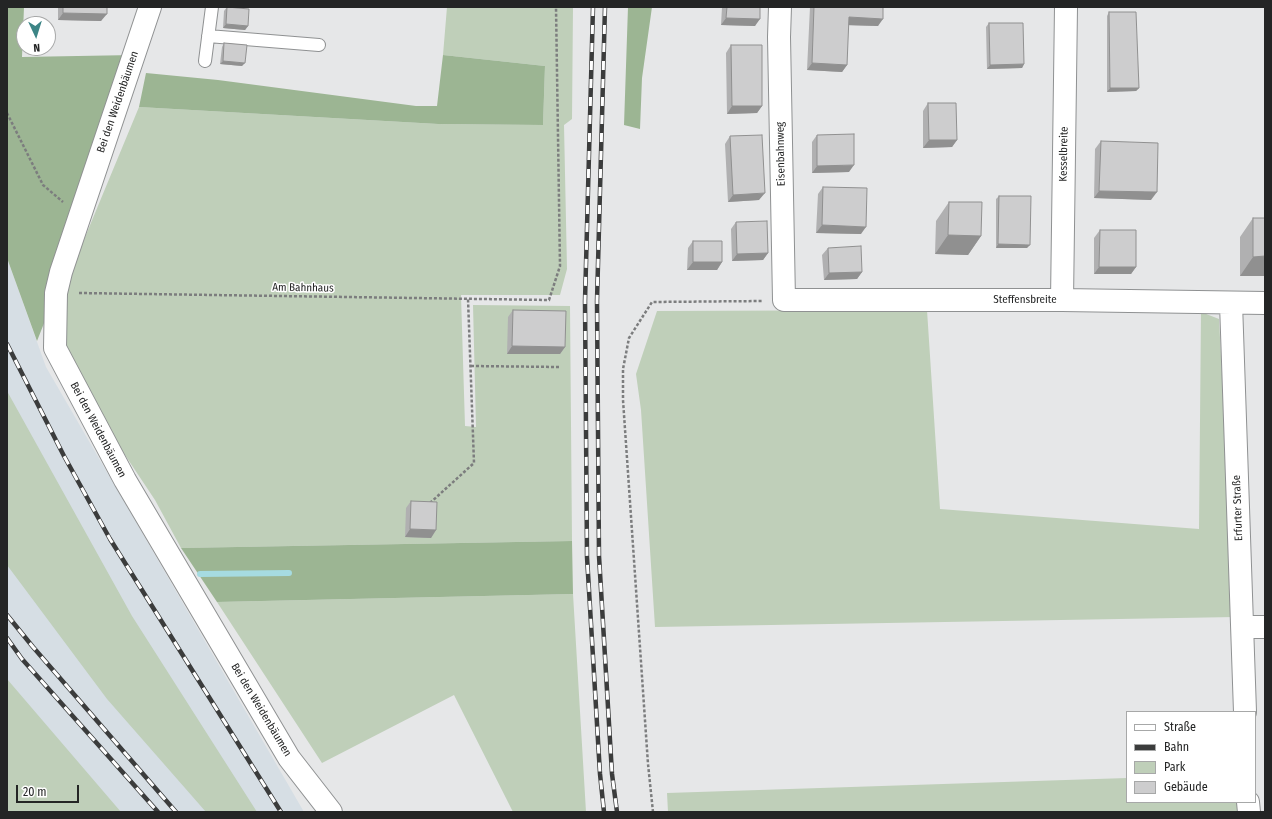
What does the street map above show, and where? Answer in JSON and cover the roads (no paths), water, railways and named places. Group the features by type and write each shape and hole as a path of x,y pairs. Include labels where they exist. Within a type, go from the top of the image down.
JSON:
{"street":[{"name":"Bei den Weidenbäumen","path":"150,7 56,293 55,348 125,480 289,758 331,812"},
{"name":"Eisenbahnweg","path":"780,7 779,37 784,300"},
{"name":"Kesselbreite","path":"1062,300 1066,7"},
{"name":"Steffensbreite","path":"784,300 1062,300 1265,304"},
{"name":"Erfurter Straße","path":"1231,303 1245,711"},
{"path":"1243,627 1265,627"}],"lane":[{"path":"205,61 212,7"},
{"path":"208,36 319,45"}],"waterway":[{"path":"200,574 289,573"}],"railway":[{"path":"593,7 585,301 587,557 600,774 604,812"},
{"path":"605,7 597,301 599,556 612,774 617,812"},
{"path":"7,344 64,456 110,539 281,812"},
{"path":"7,615 176,812"},
{"path":"7,638 22,659 158,812"}]}
